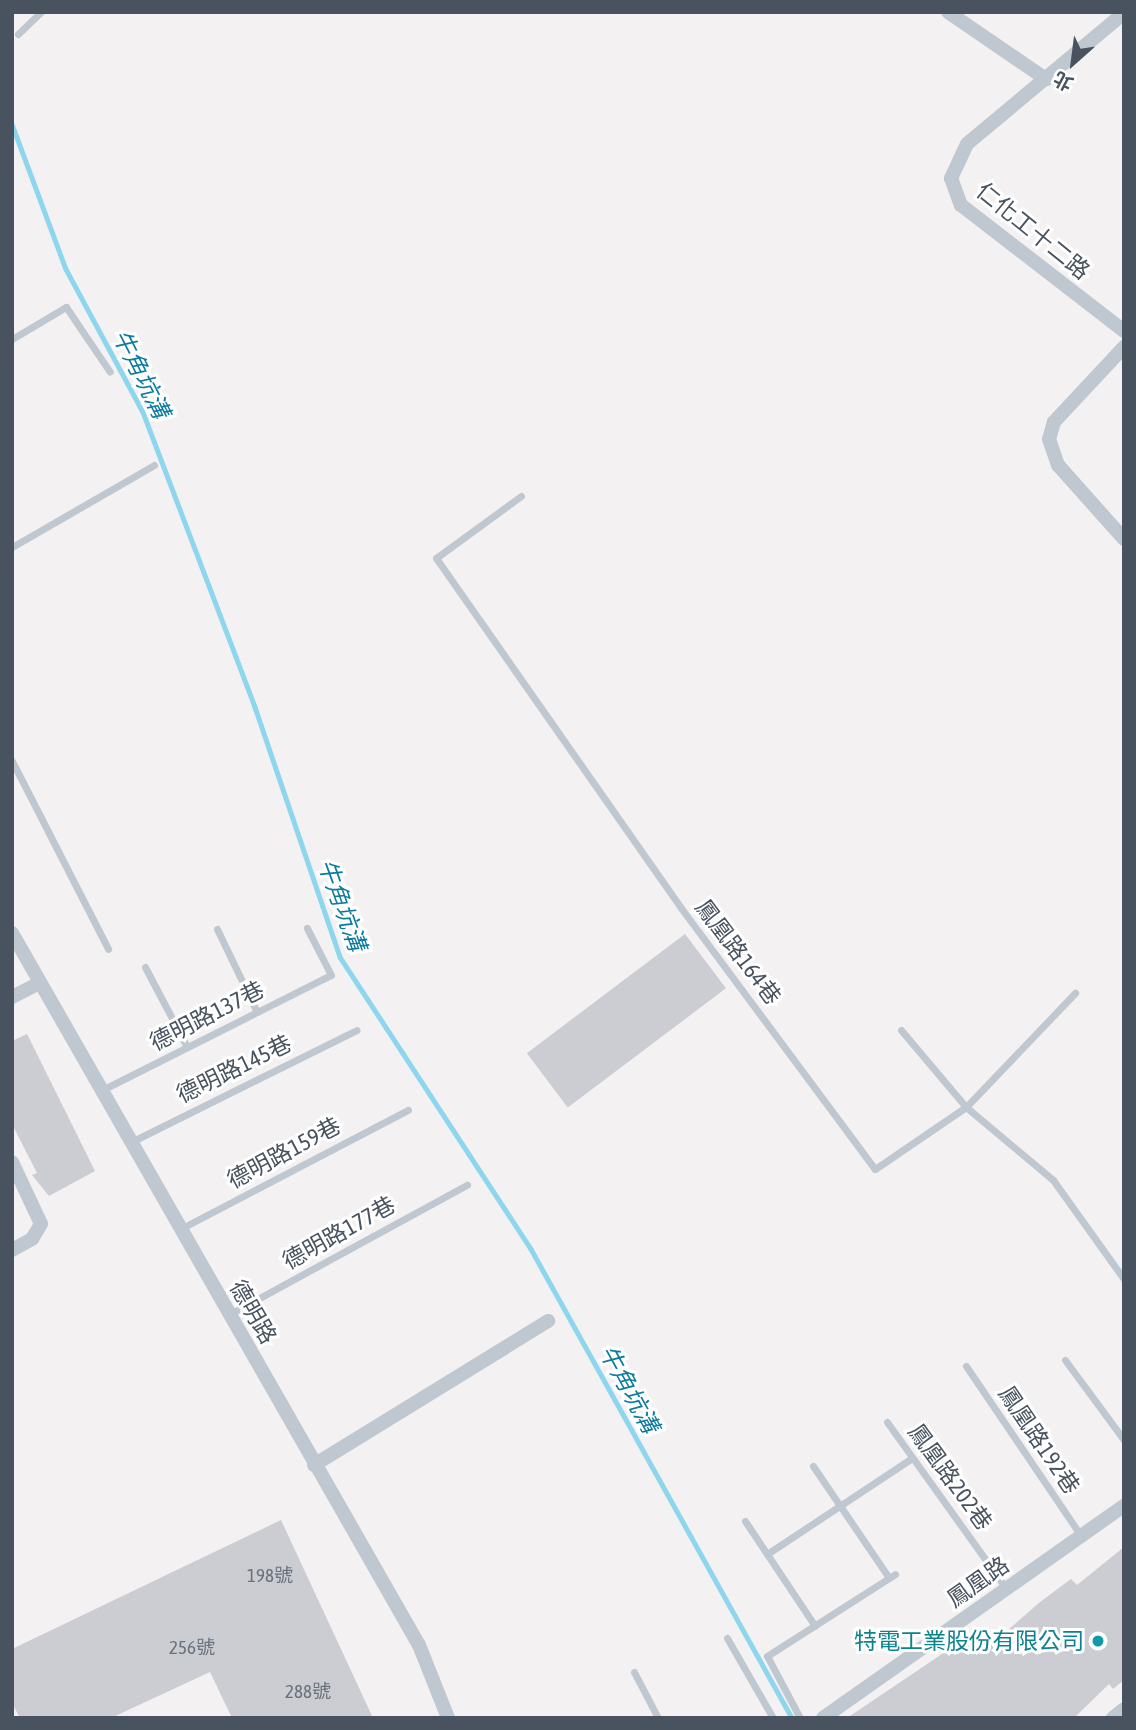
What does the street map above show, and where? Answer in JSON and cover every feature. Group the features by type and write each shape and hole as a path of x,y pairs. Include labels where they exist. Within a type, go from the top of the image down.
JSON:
{"street":[{"path":"948,12 1046,79"},
{"name":"仁化工十二路","path":"1124,13 967,144 952,169 952,186 961,205 1124,331"},
{"path":"1124,347 1054,422 1049,439 1058,465 1124,539"},
{"name":"德明路","path":"12,933 178,1230 419,1645 448,1718"},
{"path":"12,997 39,983"},
{"path":"12,1162 41,1216 38,1233 12,1250"},
{"path":"314,1465 548,1321"},
{"name":"鳳凰路","path":"823,1718 1124,1506"},
{"path":"1113,1718 1124,1709"}],"lane":[{"path":"18,34 41,12"},
{"path":"12,339 66,307 110,372"},
{"path":"12,547 154,464"},
{"name":"鳳凰路164巷","path":"521,496 436,558 681,908 875,1169 965,1107"},
{"path":"12,761 108,949"},
{"name":"德明路137巷","path":"100,1091 331,975 307,928"},
{"path":"217,929 257,1012"},
{"path":"145,967 187,1047"},
{"path":"965,1107 1075,993"},
{"name":"德明路145巷","path":"129,1143 357,1030"},
{"path":"901,1030 965,1107 1053,1180 1124,1279"},
{"name":"德明路159巷","path":"178,1230 408,1110"},
{"name":"德明路177巷","path":"229,1315 467,1185"},
{"path":"1065,1360 1124,1440"},
{"name":"鳳凰路192巷","path":"966,1366 1081,1536"},
{"name":"鳳凰路202巷","path":"887,1422 1007,1589"},
{"path":"767,1554 912,1458"},
{"path":"800,1718 766,1656 892,1576 839,1506 813,1466"},
{"path":"745,1521 815,1626"},
{"path":"727,1638 773,1718"},
{"path":"634,1672 658,1718"}],"building":[{"path":"685,934 726,988 568,1107 527,1053"},
{"path":"27,1034 95,1171 49,1196 32,1175 37,1173 12,1124 12,1041"},
{"path":"281,1520 373,1718 232,1718 210,1672 111,1718 20,1718 12,1703 12,1649"},
{"path":"1124,1547 1124,1680 1113,1689 1109,1684 1074,1718 847,1718 979,1629 991,1645 1071,1579 1077,1585"}],"waterway":[{"name":"牛角坑溝","path":"12,124 66,269 143,412 255,707 340,957 531,1249 792,1718"}],"place":[{"name":"特電工業股份有限公司","path":"1098,1641"}]}
